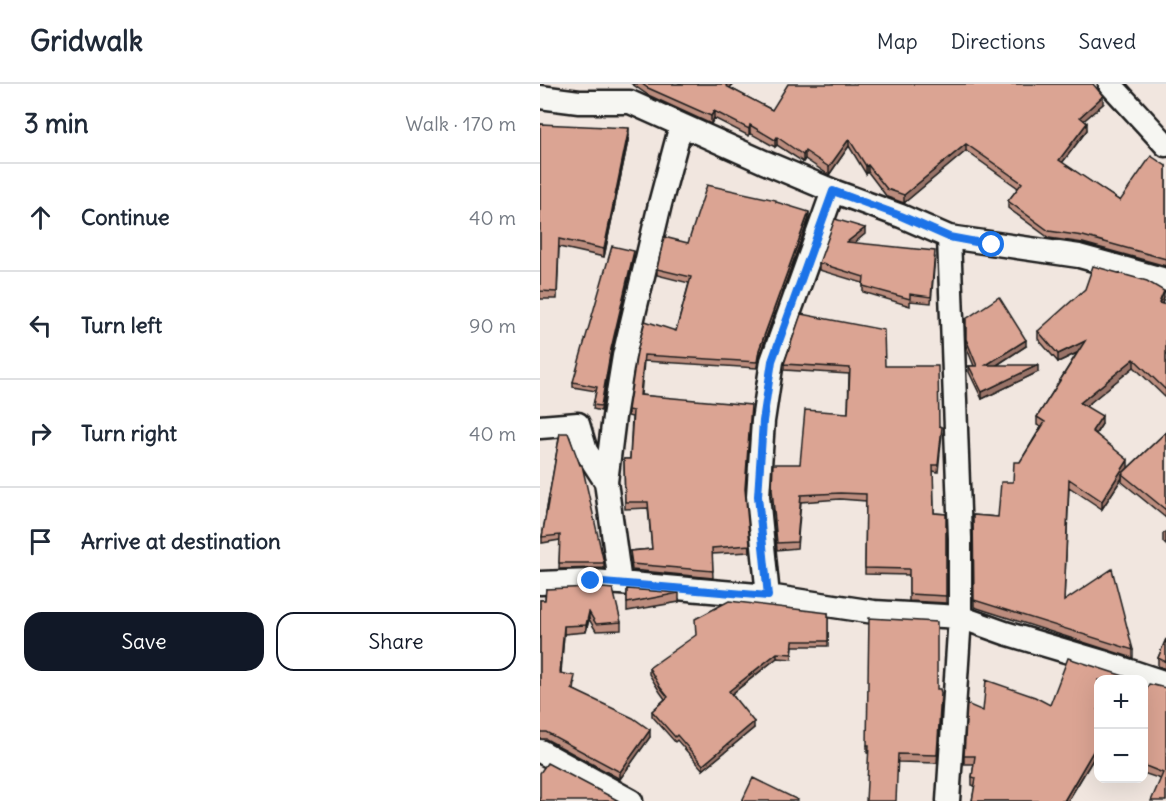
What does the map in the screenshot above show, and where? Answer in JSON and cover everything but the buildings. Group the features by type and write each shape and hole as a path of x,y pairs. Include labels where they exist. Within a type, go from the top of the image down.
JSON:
{"street":[{"path":"1110,84 1166,145"},
{"path":"540,97 579,102 630,102 833,191 901,216 949,237 1079,256 1166,280"},
{"path":"620,583 606,482 624,356 681,125"},
{"path":"768,596 758,496 763,421 772,361 833,191"},
{"path":"948,801 960,616 960,526 949,237"},
{"path":"540,428 578,424 586,451 606,482"},
{"path":"540,583 591,581 620,583 768,596 874,612 960,616 1005,633 1166,683"},
{"path":"540,751 631,801"}],"route":[{"path":"591,581 768,596 758,496 763,421 772,361 833,191 901,216 949,237 992,245"}]}
